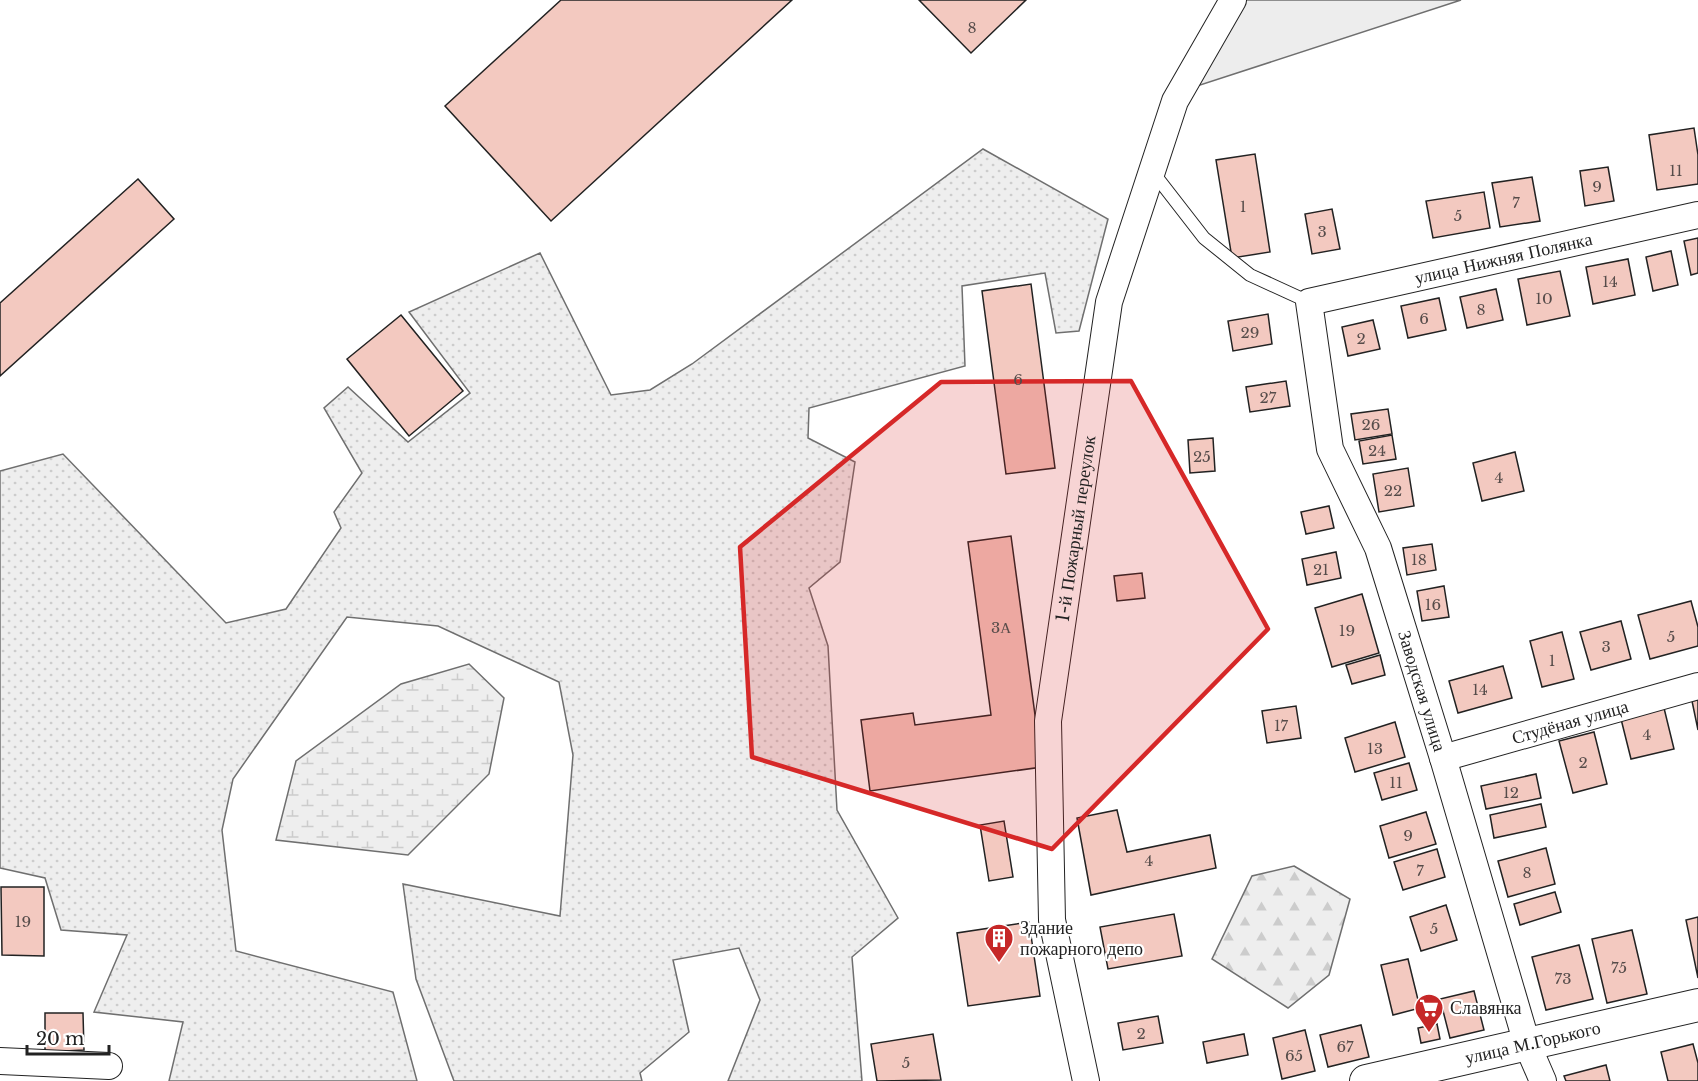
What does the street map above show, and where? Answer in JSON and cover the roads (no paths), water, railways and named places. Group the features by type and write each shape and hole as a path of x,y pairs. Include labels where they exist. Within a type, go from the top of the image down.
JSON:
{"street":[{"name":"1-й Пожарный переулок","path":"1086,1081 1052,920 1048,721 1109,302 1175,101 1233,0"},
{"name":"улица Нижняя Полянка","path":"1309,302 1698,215"},
{"name":"Заводская улица","path":"1309,302 1330,449 1378,548 1443,758 1527,1044 1543,1081"},
{"name":"Студёная улица","path":"1443,758 1698,686"},
{"name":"улица М.Горького","path":"1366,1081 1698,1005"},
{"path":"0,1061 109,1066"}],"lane":[{"path":"1152,171 1204,238 1250,275 1309,302"}],"place":[{"name":"Здание пожарного депо","path":"999,964"},
{"name":"Славянка","path":"1429,1034"}]}
